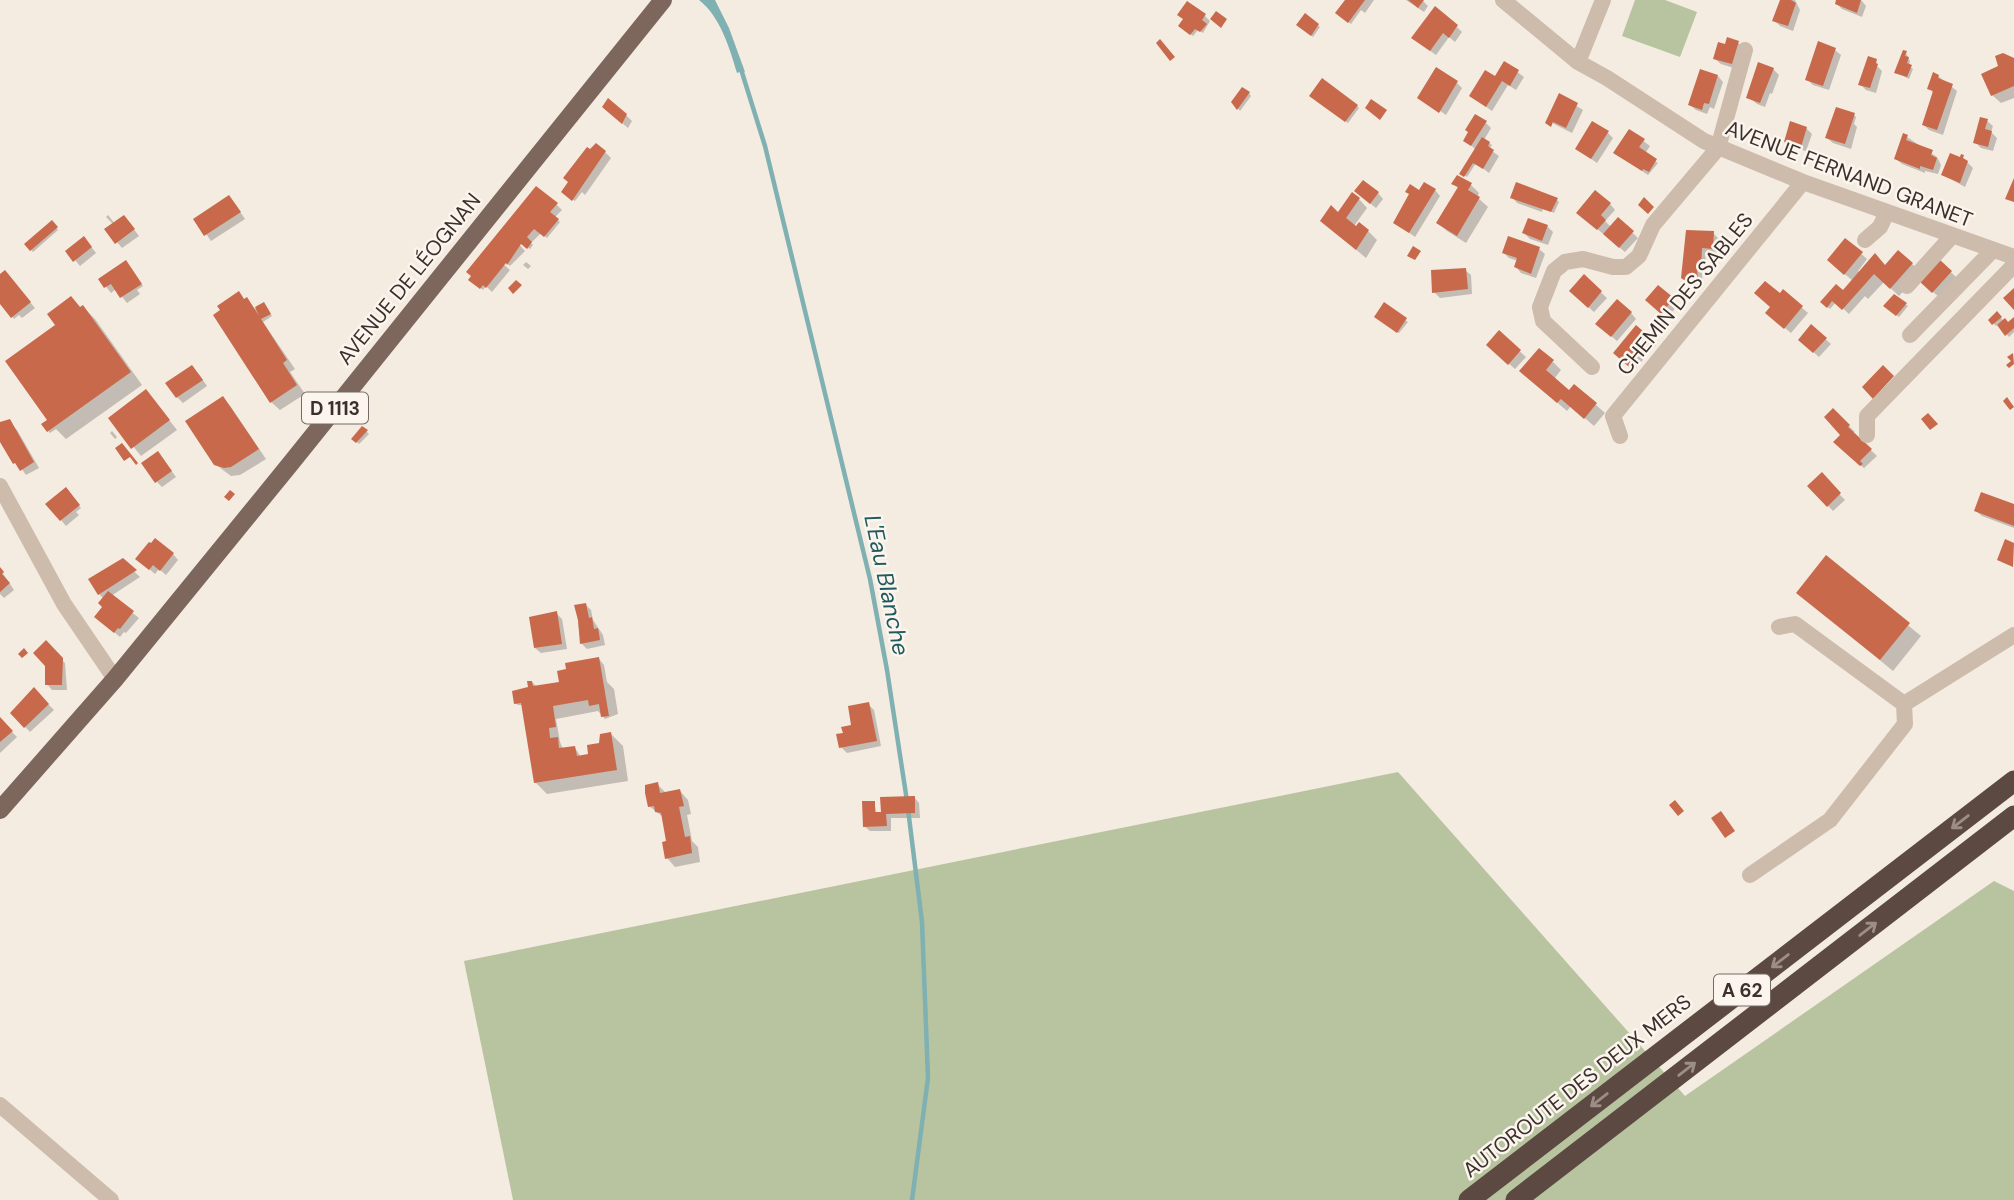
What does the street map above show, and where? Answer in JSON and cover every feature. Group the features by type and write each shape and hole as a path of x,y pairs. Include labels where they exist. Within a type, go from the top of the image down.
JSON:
{"highway":[{"name":"AUTOROUTE DES DEUX MERS","path":"1469,1200 2014,781"},
{"name":"A 62","path":"1516,1200 2014,816"}],"main road":[{"name":"AVENUE DE LÉOGNAN","path":"0,810 115,679 663,0"}],"street":[{"name":"AVENUE FERNAND GRANET","path":"1503,0 1578,62 1718,148 1803,183 2014,257"},
{"path":"1578,62 1602,0"},
{"path":"1592,367 1543,321 1540,307 1554,271 1565,262 1583,259 1613,267 1626,267 1639,256 1660,215 1718,148 1745,50"},
{"name":"CHEMIN DES SABLES","path":"1620,436 1613,416 1803,183"},
{"path":"1864,240 1880,227 1888,212"},
{"path":"1907,286 1952,236"},
{"path":"1910,335 1993,250"},
{"path":"1867,435 1867,416 2014,265"},
{"path":"0,486 64,604 115,679"},
{"path":"1779,627 1795,624 1904,704"},
{"path":"1904,704 2014,635"},
{"path":"1749,875 1830,820 1905,724 1904,704"},
{"path":"0,1105 111,1200"}],"green space":[{"path":"1635,0 1665,0 1697,12 1680,57 1622,36"},
{"path":"1398,772 1685,1096 1994,881 2014,891 2014,1200 513,1200 464,961"}],"water":[{"path":"699,0 715,0 729,28 745,72 737,73 718,24"}],"building":[{"path":"1345,0 1365,0 1348,23 1335,13"},
{"path":"1408,0 1424,0 1418,8"},
{"path":"1780,0 1796,3 1788,26 1772,21"},
{"path":"1836,0 1861,0 1857,13 1835,4"},
{"path":"1187,1 1206,14 1202,20 1207,24 1200,32 1195,29 1190,35 1178,26 1183,19 1177,15"},
{"path":"1435,6 1458,25 1449,38 1443,33 1430,51 1411,38"},
{"path":"1216,11 1227,19 1221,28 1210,19"},
{"path":"1305,13 1319,24 1311,36 1296,25"},
{"path":"1727,37 1739,41 1732,64 1713,59 1718,42 1725,44"},
{"path":"1160,39 1175,57 1170,61 1156,43"},
{"path":"1818,41 1836,48 1823,86 1805,80"},
{"path":"1903,50 1907,51 1905,56 1909,57 1907,63 1912,65 1907,77 1894,73"},
{"path":"2003,53 2014,58 2014,86 1991,96 1981,74 1998,66 1995,56"},
{"path":"1868,56 1877,59 1878,64 1870,88 1858,85"},
{"path":"1504,61 1519,70 1510,86 1502,81 1486,107 1469,96 1485,70 1495,76"},
{"path":"1758,62 1774,68 1760,103 1746,98"},
{"path":"1436,67 1458,81 1439,113 1417,98"},
{"path":"1700,69 1718,75 1709,104 1704,103 1702,110 1688,105"},
{"path":"1933,72 1939,75 1938,78 1953,84 1937,130 1922,125 1933,91 1927,89"},
{"path":"1322,78 1358,105 1345,122 1309,96"},
{"path":"1242,87 1250,92 1237,110 1231,102"},
{"path":"1559,93 1578,103 1566,128 1553,122 1551,127 1545,123"},
{"path":"608,98 627,114 622,124 602,107"},
{"path":"1371,99 1387,110 1380,120 1365,108"},
{"path":"1836,107 1855,113 1845,144 1825,138"},
{"path":"1475,114 1487,121 1471,146 1463,141 1468,132 1465,130"},
{"path":"1980,117 1988,119 1985,129 1992,131 1988,147 1973,143"},
{"path":"1592,121 1609,131 1591,159 1575,149"},
{"path":"1790,121 1807,127 1801,147 1784,142"},
{"path":"1629,129 1645,139 1639,147 1657,159 1649,172 1643,169 1642,171 1613,153"},
{"path":"1903,133 1908,135 1906,140 1933,150 1931,155 1937,158 1933,170 1920,166 1920,169 1894,159"},
{"path":"1482,137 1490,142 1488,146 1494,150 1483,169 1473,163 1464,177 1459,174"},
{"path":"596,143 606,151 572,201 561,192 568,182 563,178 587,147 590,149"},
{"path":"1950,153 1960,157 1961,154 1964,155 1963,158 1968,161 1960,183 1941,175"},
{"path":"1457,175 1472,183 1468,190 1480,197 1457,236 1436,223 1458,187 1451,184"},
{"path":"2014,178 2014,202 2005,199"},
{"path":"1363,180 1379,192 1370,204 1354,191"},
{"path":"1424,182 1436,189 1409,233 1393,223 1409,194 1405,192 1410,184 1419,190"},
{"path":"1516,182 1558,198 1551,212 1510,198"},
{"path":"536,186 558,203 550,212 559,219 544,237 534,229 527,237 532,242 527,249 521,244 507,265 506,263 486,288 483,285 480,289 468,280 471,276 466,272"},
{"path":"1595,190 1611,203 1601,215 1606,220 1597,230 1576,213"},
{"path":"1352,192 1360,198 1346,218 1356,226 1359,222 1369,230 1356,250 1320,221 1331,205 1338,212"},
{"path":"229,195 241,212 204,236 193,219"},
{"path":"1644,197 1654,207 1648,214 1638,205"},
{"path":"124,215 135,229 115,244 104,229"},
{"path":"1618,217 1634,231 1619,248 1603,234"},
{"path":"1528,218 1548,225 1542,241 1522,233"},
{"path":"52,220 58,227 30,251 24,244"},
{"path":"1686,230 1714,231 1713,249 1702,248 1701,267 1697,267 1698,283 1687,282 1681,278"},
{"path":"84,236 92,247 73,262 65,251"},
{"path":"1508,236 1540,247 1531,274 1514,267 1517,258 1502,253"},
{"path":"1845,238 1863,252 1844,275 1827,260"},
{"path":"1413,246 1421,251 1415,260 1407,256"},
{"path":"1898,250 1913,263 1890,289 1874,274 1842,310 1832,301 1827,308 1820,302 1836,284 1843,290 1875,253 1885,265"},
{"path":"1939,259 1952,271 1932,293 1919,281"},
{"path":"126,260 142,284 120,298 111,284 104,288 98,279"},
{"path":"1466,268 1468,289 1432,293 1431,270"},
{"path":"5,270 31,302 11,318 0,304 0,274"},
{"path":"1584,274 1602,291 1588,308 1569,291"},
{"path":"516,280 522,285 513,294 508,288"},
{"path":"1765,281 1780,293 1783,289 1803,306 1784,329 1765,313 1770,307 1754,293"},
{"path":"1658,285 1674,298 1661,314 1645,300"},
{"path":"2014,288 2014,310 2003,298"},
{"path":"239,291 244,299 247,297 259,316 255,307 264,302 271,314 261,319 287,360 283,363 297,385 270,403 213,315 220,310 217,306"},
{"path":"1894,294 1907,303 1896,316 1883,306"},
{"path":"71,296 80,307 83,305 131,372 47,432 41,424 47,420 5,361 55,325 47,314"},
{"path":"1617,299 1632,312 1611,337 1595,324"},
{"path":"1384,302 1407,318 1397,333 1374,317"},
{"path":"1997,311 2002,317 1992,325 1988,320"},
{"path":"2014,317 2014,328 2005,336 1997,325 2005,318 2008,322"},
{"path":"1811,324 1827,338 1813,353 1798,340"},
{"path":"1636,325 1651,338 1628,366 1613,353"},
{"path":"1499,330 1521,350 1508,365 1486,345"},
{"path":"1539,348 1554,360 1546,370 1569,390 1574,384 1597,403 1584,419 1561,399 1557,403 1519,371"},
{"path":"2013,353 2014,364 2009,368 2006,365 2011,361 2007,357"},
{"path":"192,365 203,380 176,398 165,383"},
{"path":"1883,365 1894,376 1873,399 1862,387"},
{"path":"146,389 170,420 131,449 108,418"},
{"path":"223,396 259,449 231,467 224,468 214,465 185,421"},
{"path":"2007,397 2014,407 2010,410 2003,401"},
{"path":"1833,408 1850,425 1848,427 1872,449 1860,461 1863,464 1860,466 1833,442 1840,435 1824,417"},
{"path":"1928,413 1938,424 1930,430 1921,419"},
{"path":"10,419 34,462 20,471 0,442 0,422"},
{"path":"362,426 368,430 356,443 351,439"},
{"path":"122,443 138,463 136,465 130,457 124,461 115,448"},
{"path":"158,451 172,471 155,483 141,463"},
{"path":"1822,472 1841,493 1827,507 1807,486"},
{"path":"66,487 80,505 60,521 45,504"},
{"path":"230,490 235,494 229,501 224,497"},
{"path":"1981,492 2014,504 2014,526 1974,511"},
{"path":"155,538 174,553 160,571 153,565 149,570 135,559"},
{"path":"2005,539 2014,543 2013,567 1997,560"},
{"path":"1826,555 1910,623 1880,660 1796,593"},
{"path":"123,558 137,570 98,595 88,579"},
{"path":"0,567 10,583 0,592"},
{"path":"108,591 134,611 114,633 94,617 102,607 98,603"},
{"path":"586,603 589,618 592,617 594,629 598,628 600,640 580,644 574,605"},
{"path":"557,611 562,644 534,648 529,617"},
{"path":"46,640 63,658 62,685 45,685 45,666 33,653"},
{"path":"24,648 28,653 22,658 18,654"},
{"path":"599,657 609,716 601,717 599,704 589,706 588,700 553,706 556,727 549,728 550,738 558,737 559,748 575,746 577,756 588,754 587,745 599,743 600,734 611,732 617,770 534,783 521,703 514,704 512,691 528,687 527,681 532,681 533,686 559,682 557,671 566,669 565,663"},
{"path":"34,687 49,704 24,728 10,713"},
{"path":"869,702 877,741 839,748 836,734 843,733 841,727 851,725 848,706"},
{"path":"0,717 13,731 0,742"},
{"path":"658,782 660,793 680,789 684,806 679,807 685,837 690,836 692,853 665,859 662,842 666,841 661,813 655,812 654,806 648,807 645,793 645,785"},
{"path":"915,796 915,813 886,814 887,826 863,827 862,801 875,801 875,812 881,812 880,797"},
{"path":"1675,800 1684,811 1678,816 1669,805"},
{"path":"1721,811 1735,831 1725,838 1711,818"}],"waterway":[{"name":"L'Eau Blanche","path":"740,66 765,146 870,579 907,801"},
{"name":"L'Eau Blanche","path":"908,809 922,922 928,1078 912,1200"}]}
